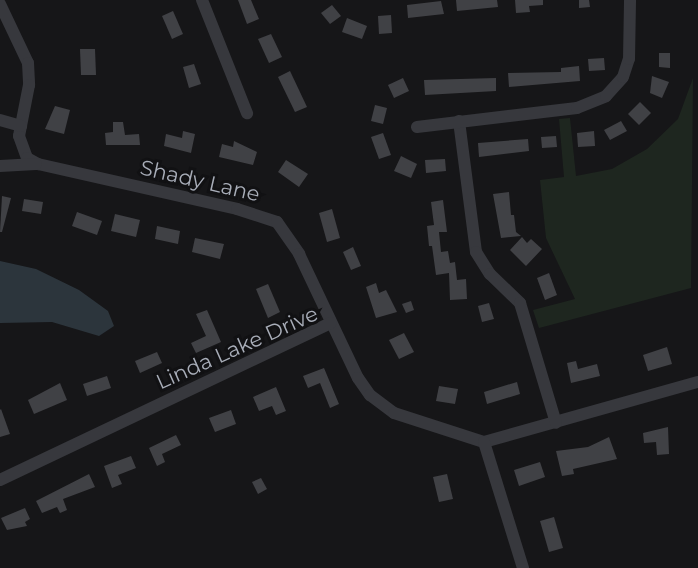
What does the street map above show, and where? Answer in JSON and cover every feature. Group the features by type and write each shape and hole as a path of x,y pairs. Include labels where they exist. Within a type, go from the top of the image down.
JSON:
{"street":[{"path":"202,0 247,113"},
{"path":"417,127 577,108 606,96 623,77 629,59 630,0"},
{"path":"0,4 28,63 29,85 20,131 22,153 36,164"},
{"path":"0,120 20,131"},
{"path":"459,122 476,252 490,274 520,303 556,423"},
{"name":"Shady Lane","path":"0,166 36,164 275,220 287,231 331,323"},
{"name":"Linda Lake Drive","path":"0,480 331,323 358,378 381,405 420,424 484,442"},
{"path":"523,568 484,442 698,382"}],"shaded area":[{"path":"693,78 691,288 539,328 533,310 575,299 546,238 540,180 564,177 559,119 570,118 576,176 612,169 647,149 678,119"},
{"path":"0,261 36,269 79,290 108,311 114,326 99,336 52,322 0,323"}],"building":[{"path":"238,0 251,0 259,19 247,24"},
{"path":"456,0 497,0 498,7 457,11"},
{"path":"515,0 543,0 543,5 529,6 530,12 516,13"},
{"path":"579,0 589,0 590,7 579,8"},
{"path":"441,1 444,14 408,18 407,5"},
{"path":"332,5 341,16 330,24 321,13"},
{"path":"173,11 183,34 172,39 162,16"},
{"path":"391,15 392,33 379,34 378,16"},
{"path":"347,18 367,26 362,39 342,32"},
{"path":"271,34 282,57 269,63 258,39"},
{"path":"80,49 95,49 96,75 81,75"},
{"path":"659,53 670,53 670,68 659,67"},
{"path":"604,58 605,70 589,71 588,59"},
{"path":"194,64 201,84 189,88 183,67"},
{"path":"579,66 580,81 509,87 508,73 561,72 561,68"},
{"path":"290,71 307,107 295,112 278,77"},
{"path":"652,76 669,82 662,98 650,93"},
{"path":"403,78 409,91 394,98 388,85"},
{"path":"496,78 496,91 425,95 424,80"},
{"path":"640,102 651,113 639,125 628,114"},
{"path":"375,105 387,108 383,124 371,121"},
{"path":"55,106 70,110 64,134 45,129"},
{"path":"621,121 627,131 610,140 604,130"},
{"path":"113,122 123,122 125,135 139,134 140,145 106,145 105,133 113,132"},
{"path":"183,131 195,134 191,153 164,146 166,134 182,138"},
{"path":"594,131 595,146 578,147 577,133"},
{"path":"383,133 391,155 379,159 371,137"},
{"path":"556,136 557,147 542,148 541,137"},
{"path":"528,139 529,151 479,157 478,143"},
{"path":"234,141 257,152 253,165 219,157 222,144 233,147"},
{"path":"401,156 417,164 411,178 394,171"},
{"path":"445,159 446,171 426,173 425,160"},
{"path":"286,160 308,174 299,187 278,172"},
{"path":"509,192 511,215 514,215 516,232 521,236 501,238 493,194"},
{"path":"2,196 11,198 2,232 0,232"},
{"path":"24,199 43,202 41,214 22,211"},
{"path":"443,200 447,232 439,232 441,252 448,251 450,263 455,262 457,280 466,279 467,299 450,300 449,273 436,275 427,226 434,225 431,202"},
{"path":"332,209 340,238 327,242 319,213"},
{"path":"77,212 102,221 97,235 72,226"},
{"path":"115,214 140,220 136,237 111,231"},
{"path":"157,226 180,231 178,244 155,239"},
{"path":"522,237 527,243 531,239 542,249 526,266 510,250"},
{"path":"195,238 224,244 220,259 192,252"},
{"path":"353,247 361,266 351,270 343,252"},
{"path":"549,273 557,295 545,300 537,278"},
{"path":"376,283 379,293 386,290 397,312 376,318 366,287"},
{"path":"268,284 280,312 268,318 256,289"},
{"path":"411,301 414,310 406,313 402,304"},
{"path":"489,303 494,319 482,322 478,306"},
{"path":"207,310 221,342 196,353 191,343 206,336 196,314"},
{"path":"404,333 414,352 399,359 389,340"},
{"path":"667,347 672,364 648,371 643,355"},
{"path":"157,352 162,363 140,373 135,361"},
{"path":"576,361 578,369 597,364 600,376 571,383 567,363"},
{"path":"324,368 339,404 330,408 320,383 308,388 303,376"},
{"path":"107,376 111,388 87,396 83,384"},
{"path":"517,382 520,394 487,404 484,392"},
{"path":"60,383 67,400 34,414 28,400"},
{"path":"439,386 458,389 455,404 436,401"},
{"path":"276,387 286,411 276,415 272,406 259,411 253,397"},
{"path":"0,410 10,434 0,437"},
{"path":"231,410 236,424 215,432 209,418"},
{"path":"668,427 669,454 657,455 656,442 644,443 643,433"},
{"path":"176,435 181,445 162,454 165,462 157,466 149,448"},
{"path":"609,437 617,459 573,469 574,474 562,476 556,451 588,447"},
{"path":"131,456 136,468 118,475 122,484 112,488 104,466"},
{"path":"540,462 545,477 519,486 514,470"},
{"path":"89,474 95,487 63,499 67,510 60,513 57,507 42,513 36,501"},
{"path":"447,474 453,499 439,502 433,477"},
{"path":"261,478 267,489 258,494 252,482"},
{"path":"25,508 30,519 25,522 27,526 7,530 1,518"},
{"path":"554,517 563,548 549,552 540,521"}]}
